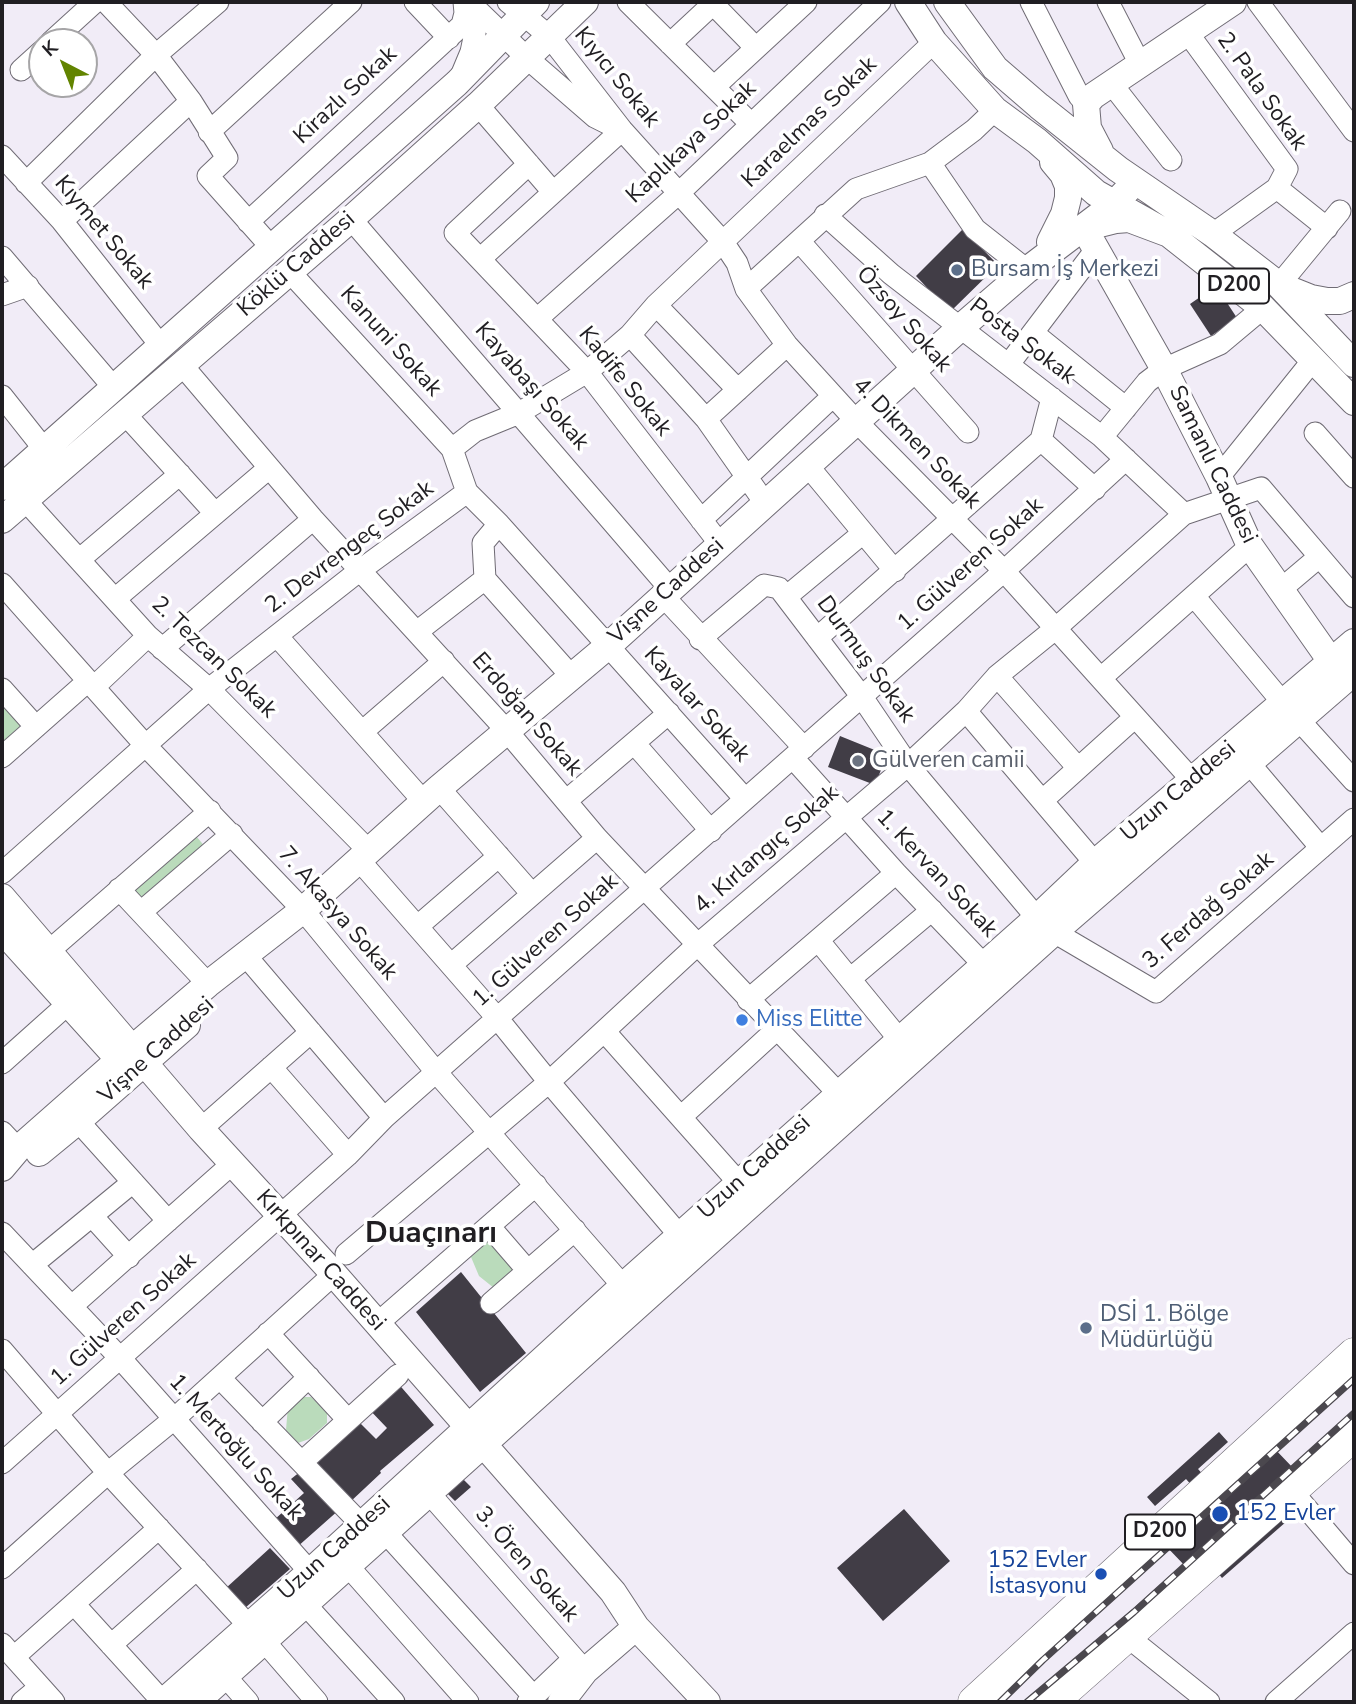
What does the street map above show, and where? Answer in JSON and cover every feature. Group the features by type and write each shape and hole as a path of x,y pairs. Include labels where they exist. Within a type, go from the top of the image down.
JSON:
{"highway":[{"name":"D200","path":"974,1702 1351,1356"},
{"name":"D200","path":"1052,1702 1354,1435"}],"main road":[{"name":"Köklü Caddesi","path":"2,520 351,219 478,105 585,2"},
{"name":"D200","path":"908,2 934,41 995,110 1105,198 1169,234 1263,308 1354,402"},
{"name":"D200","path":"947,2 995,68 1119,169 1213,234 1279,285 1354,364"},
{"path":"1039,106 1083,100 1233,2"},
{"name":"Köklü Caddesi","path":"2,487 457,83 503,35 522,6"},
{"path":"1083,100 1088,128 1119,169 1090,238"},
{"path":"1037,141 1063,174 1068,186 1064,214 1050,243"},
{"path":"1027,270 1050,243 1105,198"},
{"path":"1027,270 1090,238 1116,220 1129,219 1169,234"},
{"name":"Samanlı Caddesi","path":"1090,238 1164,369 1250,546 1346,677"},
{"name":"Vişne Caddesi","path":"7,1150 132,1062 252,963 303,910 431,795 608,646 912,370 1027,270"},
{"path":"1279,285 1326,301 1340,301 1354,295"},
{"path":"1313,360 1354,307"},
{"name":"Uzun Caddesi","path":"197,1702 225,1676 257,1633 310,1572 429,1493 469,1442 623,1286 838,1093 984,965 1046,925 1096,863 1192,780 1291,711 1346,677 1354,642"},
{"name":"Uzun Caddesi","path":"163,1702 257,1633 305,1604 348,1566 373,1528 1046,925 1249,763 1291,711"},
{"name":"Kırkpınar Caddesi","path":"2,897 50,950 132,1062 225,1170 273,1222 334,1271 378,1323 469,1442 601,1605 636,1627 700,1700"},
{"name":"Vişne Caddesi","path":"2,1181 78,1121 208,984 303,910"},
{"name":"Kırkpınar Caddesi","path":"2,930 69,1003 201,1129 225,1170"},
{"name":"Kırkpınar Caddesi","path":"334,1271 398,1375 469,1442"},
{"path":"561,1702 579,1665 636,1627"}],"street":[{"path":"66,28 95,2"},
{"path":"106,2 156,55 191,102 227,158 208,176 272,248"},
{"path":"26,183 156,55 218,2"},
{"path":"209,132 351,2"},
{"path":"415,2 449,38"},
{"path":"467,2 595,117 622,131 480,259"},
{"path":"457,83 471,52 474,33 472,12 467,2"},
{"name":"Kirazlı Sokak","path":"248,222 462,25 467,2"},
{"path":"628,2 751,124"},
{"path":"714,87 806,2"},
{"name":"Kaplıkaya Sokak","path":"537,319 679,193 880,2"},
{"path":"1031,2 1083,100"},
{"path":"1108,2 1140,65"},
{"path":"1258,2 1354,131"},
{"path":"670,44 714,3 756,48"},
{"name":"Kıyıcı Sokak","path":"522,6 549,36 622,131 679,193"},
{"name":"2. Pala Sokak","path":"1187,32 1287,169 1277,188 1213,234"},
{"name":"Karaelmas Sokak","path":"723,243 934,41"},
{"path":"21,70 28,64"},
{"path":"1111,83 1171,160"},
{"path":"62,220 191,102"},
{"path":"478,105 553,192"},
{"path":"746,289 856,189 930,163 974,130 995,110"},
{"name":"Kıymet Sokak","path":"2,156 62,220 161,346"},
{"path":"930,163 975,229 1027,270"},
{"path":"521,222 496,195 529,164"},
{"path":"1277,188 1327,228"},
{"name":"4. Dikmen Sokak","path":"679,193 723,243 737,263 746,289 787,345 857,422 1004,572 1192,780"},
{"name":"Kadife Sokak","path":"496,195 455,233 587,372 720,544"},
{"path":"1279,285 1340,211"},
{"name":"Posta Sokak","path":"825,215 891,274 1102,437 1184,514"},
{"name":"Kayabaşı Sokak","path":"351,219 519,413 667,594"},
{"path":"1009,364 1033,332 1090,238"},
{"name":"Özsoy Sokak","path":"800,242 968,432"},
{"path":"452,449 475,431 519,413 587,372 630,335 656,305 723,243"},
{"path":"2,257 114,388"},
{"name":"Kanuni Sokak","path":"289,271 452,449"},
{"path":"2,295 28,286"},
{"path":"656,305 738,390"},
{"path":"1102,437 1147,382 1164,369 1220,344 1263,308"},
{"path":"1033,332 1126,408"},
{"path":"630,335 706,419 765,503"},
{"path":"706,419 787,345"},
{"path":"1223,487 1313,360"},
{"name":"Erdoğan Sokak","path":"182,365 313,520 418,631 597,838 696,946 838,1093"},
{"path":"2,396 44,449"},
{"path":"701,520 833,396"},
{"path":"817,638 1041,440 1052,398"},
{"path":"125,414 214,512"},
{"path":"1315,433 1354,477"},
{"path":"1041,440 1095,489"},
{"name":"2. Devrengeç Sokak","path":"2,873 209,689 359,571 467,492 452,449"},
{"name":"1. Gülveren Sokak","path":"5,1455 121,1359 348,1155 384,1118 1004,572 1126,459"},
{"path":"808,467 895,571"},
{"path":"116,599 214,512 269,468"},
{"path":"80,559 180,474"},
{"name":"4. Kırlangıç Sokak","path":"2,1568 220,1378 334,1271 605,1032 696,946 908,765 966,710 997,676 1055,629 1184,514 1199,510 1223,487 1261,488 1319,557"},
{"name":"Kayalar Sokak","path":"467,492 499,524 745,799"},
{"name":"2. Tezcan Sokak","path":"25,500 155,642 209,689 364,855 418,926 680,1236"},
{"path":"2,757 91,684 155,642 313,520"},
{"path":"499,524 483,543 485,579 572,677"},
{"path":"786,597 863,533"},
{"path":"1101,678 1250,546"},
{"path":"1280,590 1319,557 1354,597"},
{"path":"418,631 485,579"},
{"name":"7. Akasya Sokak","path":"2,584 146,746 303,910 437,1073 623,1286"},
{"name":"Durmuş Sokak","path":"700,639 764,585 779,589 862,697 908,765 1046,925"},
{"name":"1. Kervan Sokak","path":"667,594 700,639 799,753 846,817 895,873 984,965"},
{"path":"1194,596 1354,782"},
{"path":"277,636 362,732 499,856 532,894"},
{"path":"362,732 444,661"},
{"path":"997,676 1078,768"},
{"path":"2,689 36,727"},
{"path":"966,710 1096,863"},
{"path":"566,801 669,713"},
{"path":"1043,800 1134,718"},
{"path":"634,743 711,831"},
{"path":"1249,763 1321,848"},
{"path":"50,950 210,811"},
{"name":"3. Ferdağ Sokak","path":"1046,925 1156,992 1354,819"},
{"path":"141,912 232,834"},
{"path":"452,965 597,838"},
{"path":"418,926 499,856"},
{"path":"748,1000 895,873"},
{"path":"119,890 208,984"},
{"path":"850,979 932,911"},
{"path":"818,940 899,1039"},
{"path":"252,963 384,1118"},
{"path":"4,1057 69,1003"},
{"path":"682,1116 776,1030"},
{"path":"201,1129 311,1032"},
{"path":"605,1032 739,1183"},
{"path":"271,1066 348,1155"},
{"path":"78,1121 167,1221"},
{"path":"72,1306 225,1170"},
{"path":"32,1265 133,1182"},
{"path":"378,1323 536,1185"},
{"path":"92,1216 129,1257"},
{"path":"490,1227 528,1270"},
{"path":"491,1303 575,1230"},
{"name":"1. Mertoğlu Sokak","path":"2,1233 121,1359 310,1572"},
{"path":"268,1333 348,1420"},
{"path":"2,1350 108,1473 257,1633 317,1702"},
{"path":"302,1462 398,1375"},
{"path":"262,1422 309,1377"},
{"path":"220,1378 302,1462 373,1528 531,1700 579,1665"},
{"path":"1291,1490 1354,1564"},
{"name":"3. Ören Sokak","path":"429,1493 579,1665"},
{"path":"22,1702 47,1695 8,1651 74,1604 159,1528"},
{"path":"348,1566 468,1702"},
{"path":"111,1645 197,1569"},
{"path":"74,1604 163,1702"},
{"path":"305,1604 394,1702"},
{"path":"1276,1702 1354,1633"},
{"path":"1128,1637 1209,1702"},
{"path":"225,1676 248,1702"}],"green space":[{"path":"2,703 23,726 2,746"},
{"path":"192,831 206,848 141,906 126,889"},
{"path":"490,1240 516,1269 494,1288 479,1276 471,1257"},
{"path":"300,1397 311,1397 327,1412 327,1423 309,1439 298,1443 286,1430 288,1406"}],"building":[{"name":"Bursam İş Merkezi","path":"963,229 998,265 950,312 916,276"},
{"path":"1216,286 1237,318 1211,336 1190,304"},
{"name":"Gülveren camii","path":"840,736 887,755 875,785 828,767"},
{"path":"461,1272 526,1353 480,1392 416,1312"},
{"path":"396,1381 434,1425 380,1471 381,1473 349,1503 307,1460 353,1416 376,1439 387,1428 365,1405"},
{"path":"1219,1432 1228,1442 1198,1469 1220,1493 1272,1446 1295,1470 1287,1504 1295,1514 1222,1578 1214,1568 1187,1568 1164,1544 1208,1504 1186,1479 1155,1506 1147,1497"},
{"path":"306,1467 340,1509 296,1548 274,1520 304,1493 291,1479"},
{"path":"457,1473 471,1487 455,1501 441,1487"},
{"path":"904,1509 950,1561 883,1621 837,1568"},
{"path":"270,1548 290,1569 245,1608 226,1588"}],"railway":[{"path":"1000,1702 1354,1379"},
{"path":"1027,1702 1134,1612 1354,1413"}],"place":[{"name":"Bursam İş Merkezi","path":"957,270"},
{"name":"Gülveren camii","path":"858,761"},
{"name":"Miss Elitte","path":"742,1020"},
{"name":"DSİ 1. Bölge Müdürlüğü","path":"1086,1328"},
{"name":"152 Evler","path":"1220,1514"},
{"name":"152 Evler İstasyonu","path":"1101,1574"}],"district":[{"name":"Duaçınarı","path":"431,1235"}]}
